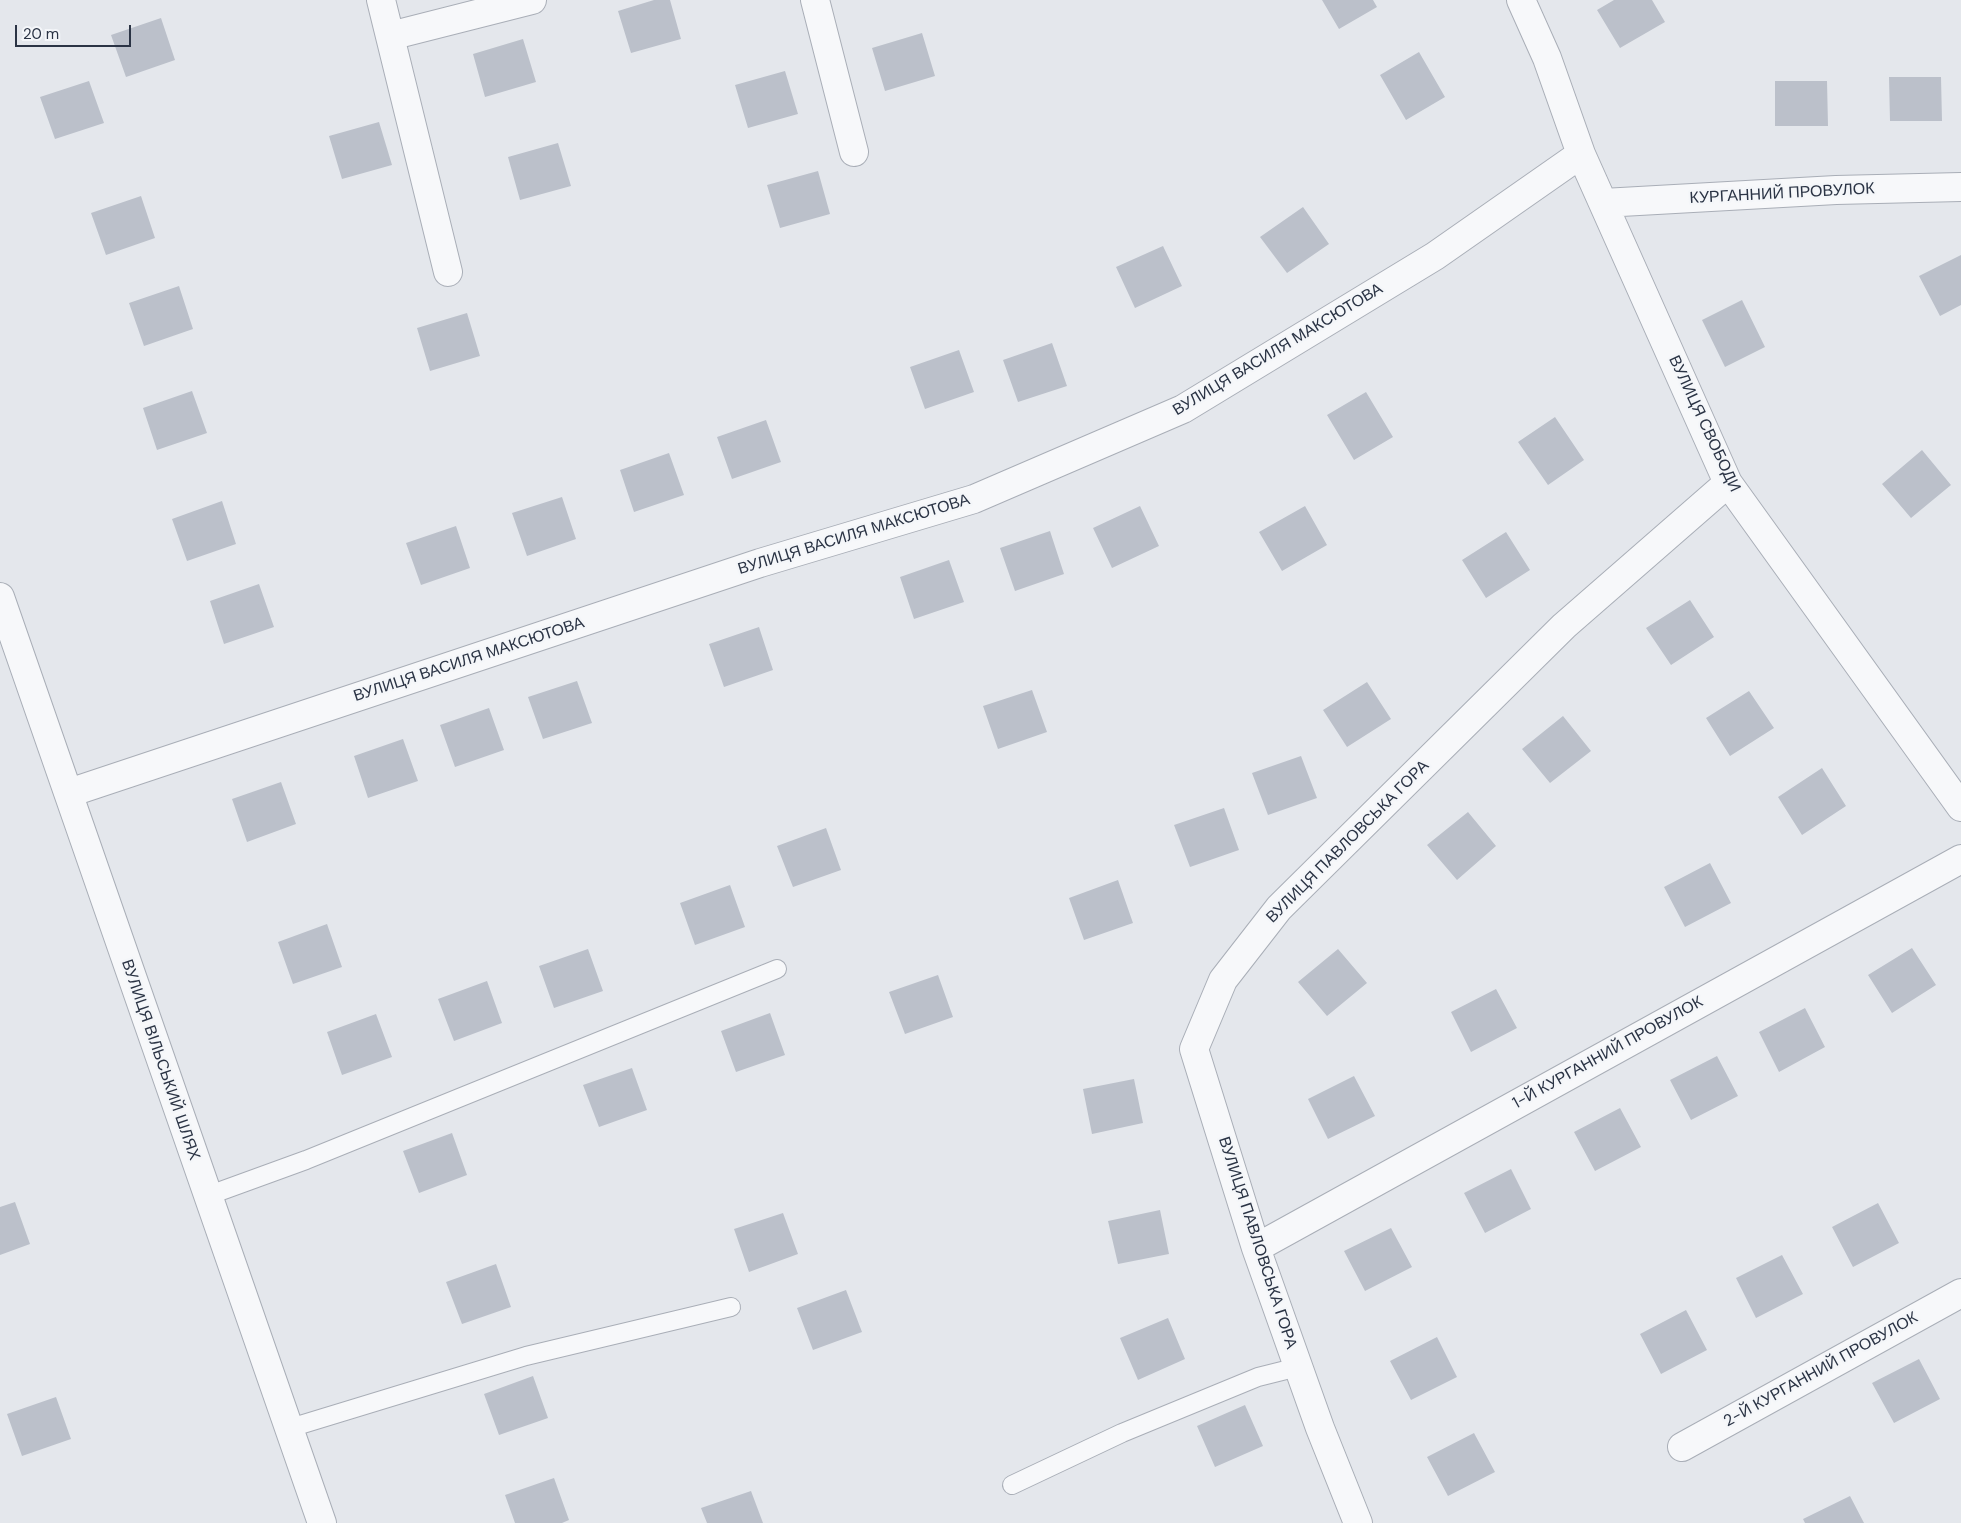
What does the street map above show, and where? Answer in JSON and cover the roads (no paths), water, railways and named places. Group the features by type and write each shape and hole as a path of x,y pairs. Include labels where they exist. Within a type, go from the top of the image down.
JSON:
{"street":[{"path":"381,0 448,272"},
{"path":"390,36 532,0"},
{"path":"815,0 854,152"},
{"name":"ВУЛИЦЯ СВОБОДИ","path":"1520,0 1547,58 1581,154 1728,483 1961,807"},
{"name":"ВУЛИЦЯ ВАСИЛЯ МАКСЮТОВА","path":"69,793 760,563 974,499 1183,409 1435,256 1581,154"},
{"name":"КУРГАННИЙ ПРОВУЛОК","path":"1603,203 1836,190 1961,187"},
{"name":"ВУЛИЦЯ ПАВЛОВСЬКА ГОРА","path":"1358,1523 1320,1428 1256,1248 1194,1050 1223,980 1279,908 1550,640 1728,483"},
{"name":"ВУЛИЦЯ ВІЛЬСЬКИЙ ШЛЯХ","path":"0,597 69,793 206,1196 290,1428 322,1523"},
{"name":"1-Й КУРГАННИЙ ПРОВУЛОК","path":"1256,1248 1961,859"},
{"name":"2-Й КУРГАННИЙ ПРОВУЛОК","path":"1682,1447 1961,1293"}],"lane":[{"path":"206,1196 315,1157 777,969"},
{"path":"290,1428 526,1356 730,1307"},
{"path":"1012,1485 1122,1433 1258,1377 1298,1367"}]}
